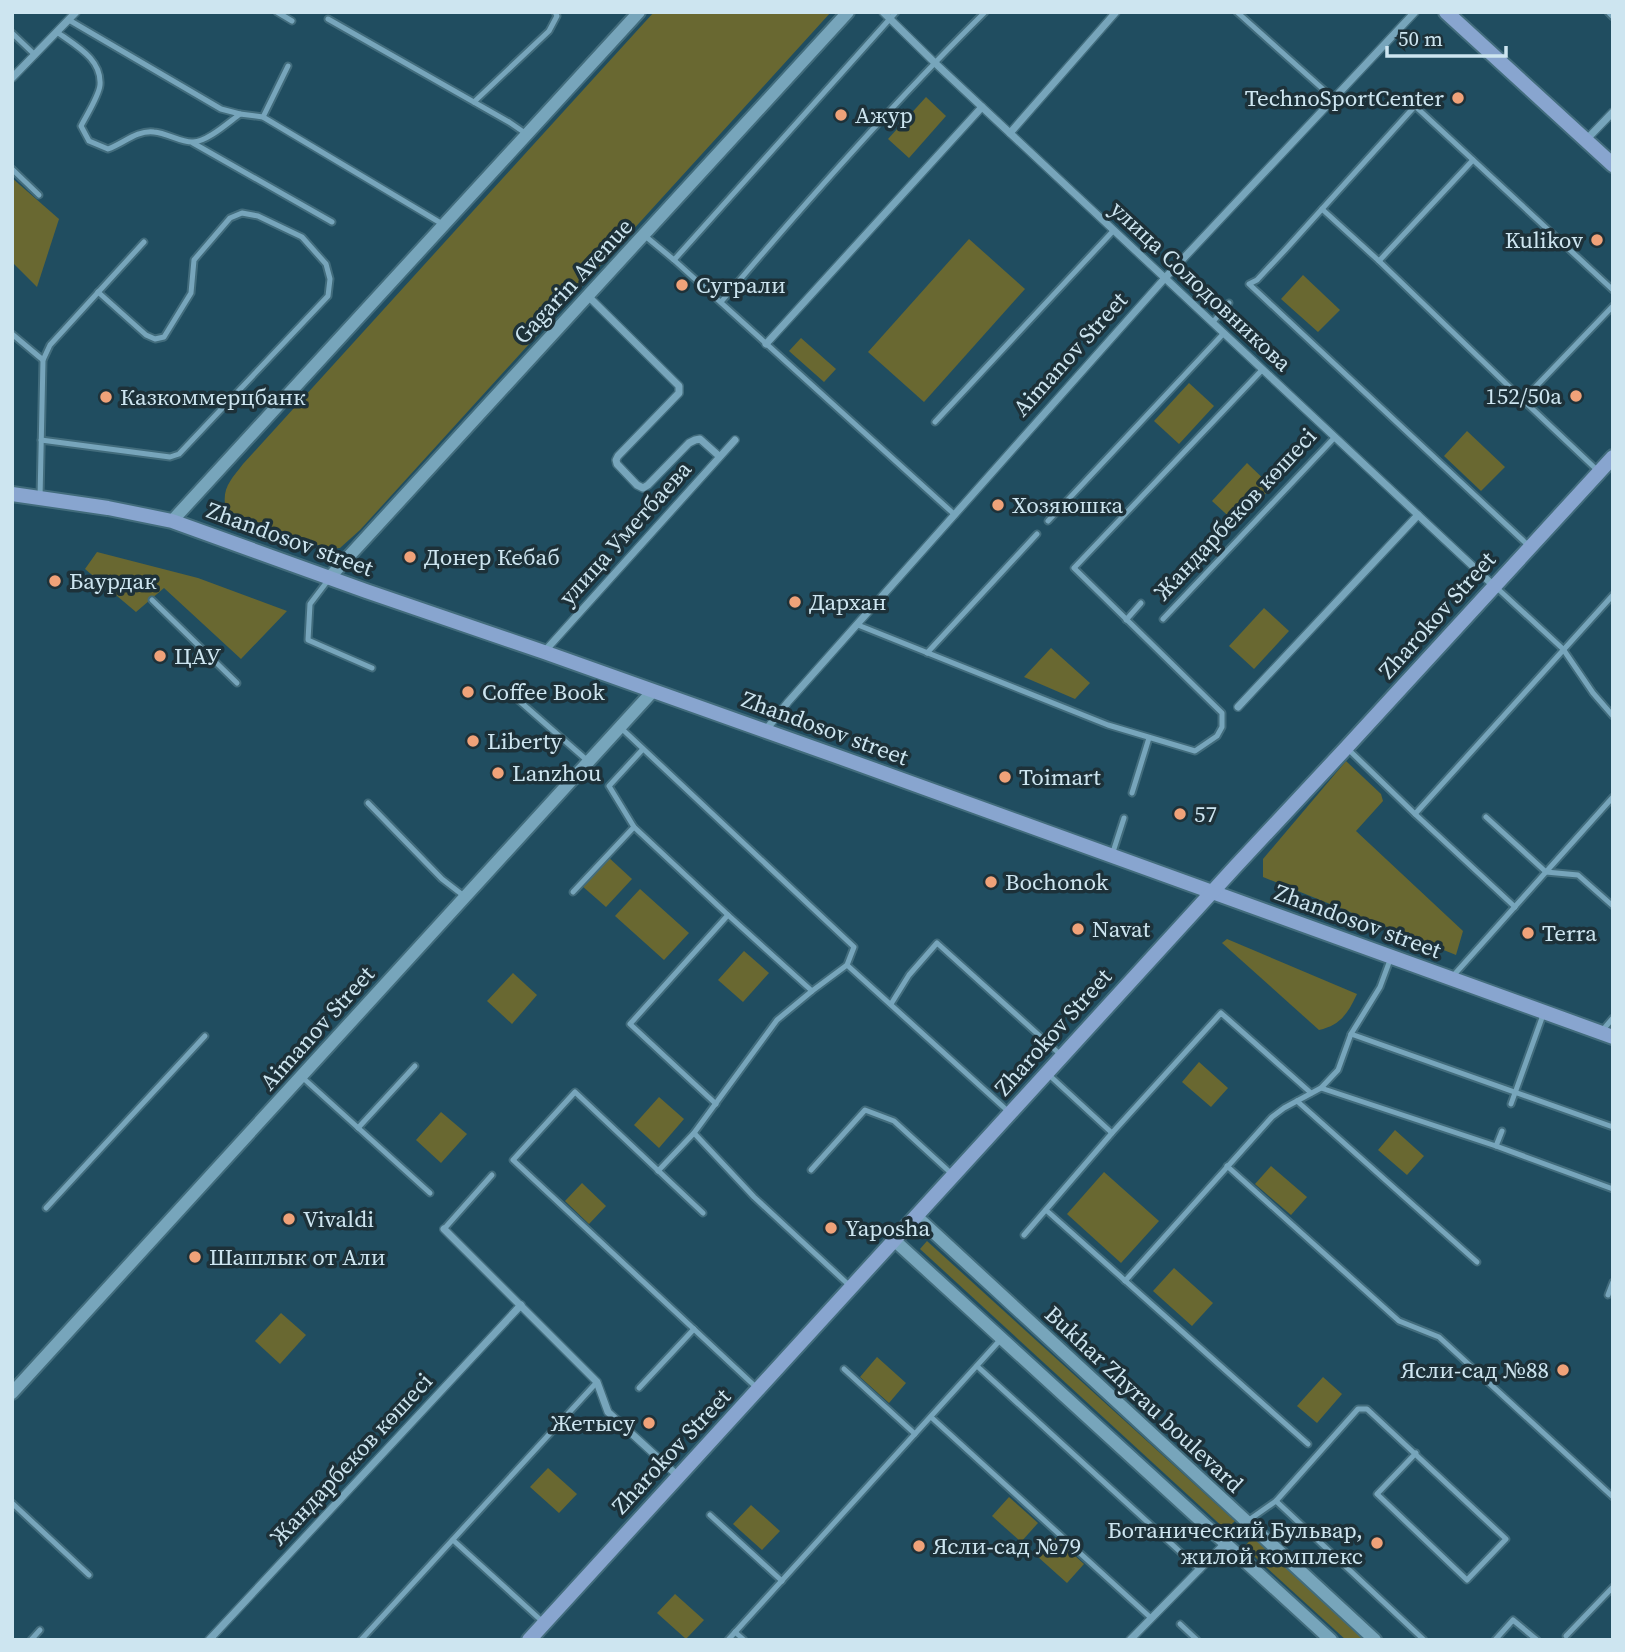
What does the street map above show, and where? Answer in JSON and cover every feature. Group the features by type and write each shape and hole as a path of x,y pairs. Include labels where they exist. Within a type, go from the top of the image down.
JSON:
{"main road":[{"path":"1446,12 1613,165"},
{"name":"Zharokov Street","path":"528,1640 1613,457"},
{"name":"Zhandosov street","path":"12,494 108,508 172,521 1112,855 1607,1035"}],"street":[{"path":"12,78 76,12"},
{"path":"172,521 639,12"},
{"name":"Gagarin Avenue","path":"329,578 848,12"},
{"name":"улица Солодовникова","path":"883,12 893,15 934,62 1494,586"},
{"path":"1010,133 1116,12"},
{"name":"Aimanov Street","path":"765,731 1165,278 1415,12"},
{"path":"766,344 982,107"},
{"path":"1586,141 1613,113"},
{"path":"588,296 680,389 618,456 617,464 643,488 695,440 700,439 719,456"},
{"name":"улица Уметбаева","path":"544,652 734,440"},
{"path":"1238,707 1418,514"},
{"name":"Aimanov Street","path":"12,1393 653,691"},
{"name":"Bukhar Zhyrau boulevard","path":"916,1216 1376,1640"},
{"path":"444,1229 597,1382 608,1412 678,1476"},
{"path":"894,1240 1331,1640"},
{"name":"Жандарбеков көшесі","path":"209,1640 521,1305"},
{"path":"1130,1640 1246,1522"}],"lane":[{"path":"277,12 292,21"},
{"path":"474,102 548,31 557,16 555,12"},
{"path":"721,303 770,244 934,62 985,12"},
{"path":"1237,12 1334,99"},
{"path":"1608,12 1613,17"},
{"path":"674,260 893,15"},
{"path":"328,19 509,122 527,135"},
{"path":"69,20 221,109 263,117 445,226"},
{"path":"57,32 84,51 97,66 100,87 81,126 89,141 108,149 133,135 153,131 193,143 332,222"},
{"path":"12,33 35,55"},
{"path":"263,117 288,66"},
{"path":"1530,547 1249,284 1257,280 1415,106 1613,290"},
{"path":"193,143 206,138 240,114"},
{"path":"1379,261 1473,160"},
{"path":"12,169 39,195"},
{"path":"1322,209 1599,472"},
{"path":"41,440 170,457 179,454 328,296 330,279 326,264 302,237 258,216 242,214 230,218 194,260 191,293 164,337 155,339 146,335 98,292"},
{"path":"934,422 1114,230"},
{"path":"644,235 955,515"},
{"path":"40,498 43,359 50,345 144,242"},
{"path":"1213,322 1229,303"},
{"path":"1523,401 1613,306"},
{"path":"1048,521 1224,332"},
{"path":"12,334 43,359"},
{"path":"858,625 1108,726 1195,751 1217,736 1222,727 1222,713 1074,568 1262,370"},
{"name":"Жандарбеков көшесі","path":"1163,619 1335,437"},
{"path":"927,653 1037,534"},
{"path":"329,578 310,604 308,640 372,668"},
{"path":"1494,586 1563,649 1593,693 1613,716"},
{"path":"1415,814 1613,594"},
{"path":"152,600 237,683"},
{"path":"1126,620 1141,603"},
{"path":"509,692 589,762"},
{"path":"620,727 854,947 847,965 777,1020 694,1133 658,1171"},
{"path":"1132,793 1149,738"},
{"path":"1346,748 1515,907"},
{"path":"643,749 609,786 634,827 812,991"},
{"path":"1451,978 1613,797"},
{"path":"368,803 442,879 465,897"},
{"path":"1486,817 1546,872 1578,875 1613,906"},
{"path":"1112,855 1124,818"},
{"path":"573,892 634,827"},
{"path":"716,1104 630,1024 728,915"},
{"path":"891,1004 909,975 937,943 1062,1056"},
{"path":"1125,1281 1272,1117 1321,1088 1338,1070 1351,1034 1380,987 1392,957"},
{"path":"847,965 1010,1113"},
{"path":"1511,1104 1544,1012"},
{"path":"1024,1235 1221,1013 1311,1093"},
{"path":"1607,1035 1613,1018"},
{"path":"1351,1034 1613,1127"},
{"path":"46,1208 205,1036"},
{"path":"358,1128 415,1066"},
{"path":"1046,1073 1112,1133"},
{"path":"302,1077 430,1194"},
{"path":"1321,1088 1496,1146 1613,1189"},
{"path":"703,1213 575,1092 513,1160 758,1389"},
{"path":"1297,1101 1477,1262"},
{"path":"811,1170 865,1110 894,1121 953,1175"},
{"path":"1496,1146 1502,1131"},
{"path":"694,1133 754,1197 851,1287"},
{"path":"1227,1166 1399,1321 1439,1337 1613,1497"},
{"path":"444,1229 492,1175"},
{"path":"1046,1210 1308,1444"},
{"path":"1608,1296 1613,1282"},
{"path":"639,1388 694,1329"},
{"path":"728,1640 1002,1339"},
{"path":"977,1366 1200,1570"},
{"path":"844,1369 915,1434"},
{"path":"361,1640 597,1382"},
{"path":"1246,1522 1276,1501 1358,1409 1367,1409 1416,1453 1506,1539 1467,1580 1377,1494 1416,1453"},
{"path":"931,1417 1151,1618"},
{"path":"1276,1501 1424,1640"},
{"path":"12,1503 89,1575"},
{"path":"710,1515 782,1581"},
{"path":"453,1540 544,1623"},
{"path":"1566,1636 1613,1587"},
{"path":"1495,1640 1513,1620 1537,1640"},
{"path":"1180,1625 1197,1640"},
{"path":"31,1640 40,1630"},
{"path":"735,1632 744,1640"}],"shaded area":[{"path":"654,12 831,12 360,530 340,548 328,549 226,510 226,490 243,464"},
{"path":"926,97 946,116 909,158 888,139"},
{"path":"12,178 59,219 37,287 12,262"},
{"path":"969,239 1025,289 924,402 868,352"},
{"path":"1303,275 1340,310 1318,332 1281,299"},
{"path":"801,338 836,369 824,382 789,351"},
{"path":"1189,383 1214,406 1179,444 1154,421"},
{"path":"1467,431 1505,467 1481,491 1444,456"},
{"path":"1247,463 1272,487 1237,524 1212,501"},
{"path":"97,552 198,578 287,611 241,659 164,588 136,612 85,569"},
{"path":"1264,608 1289,631 1254,669 1229,646"},
{"path":"1051,648 1090,683 1075,699 1024,677"},
{"path":"1346,761 1381,794 1383,801 1356,831 1463,931 1456,955 1263,877 1263,859"},
{"path":"607,856 632,879 606,907 581,885"},
{"path":"640,889 689,933 664,960 615,916"},
{"path":"1227,939 1357,994 1343,1017 1333,1025 1319,1030 1222,943"},
{"path":"744,951 769,973 743,1002 718,980"},
{"path":"513,973 537,995 512,1024 487,1001"},
{"path":"1199,1062 1228,1088 1211,1107 1182,1082"},
{"path":"659,1097 684,1119 659,1148 634,1125"},
{"path":"441,1112 467,1134 441,1163 416,1140"},
{"path":"1395,1130 1424,1156 1407,1175 1378,1150"},
{"path":"1271,1166 1307,1197 1291,1215 1255,1184"},
{"path":"1104,1172 1159,1221 1121,1263 1067,1214"},
{"path":"582,1183 606,1206 589,1224 565,1201"},
{"path":"927,1241 1235,1521 1226,1530 920,1249"},
{"path":"1174,1268 1213,1303 1192,1326 1153,1291"},
{"path":"281,1313 306,1335 280,1364 255,1341"},
{"path":"877,1357 906,1383 889,1403 860,1377"},
{"path":"1323,1377 1342,1394 1317,1423 1297,1406"},
{"path":"548,1468 577,1494 559,1513 530,1487"},
{"path":"1009,1497 1038,1523 1021,1542 992,1516"},
{"path":"751,1505 780,1531 762,1550 733,1524"},
{"path":"1253,1537 1366,1640 1346,1640 1244,1547"},
{"path":"1055,1538 1084,1564 1067,1583 1038,1557"},
{"path":"675,1594 704,1620 686,1639 657,1613"}],"place":[{"name":"TechnoSportCenter","path":"1458,98"},
{"name":"Ажур","path":"841,115"},
{"name":"Kulikov","path":"1597,240"},
{"name":"Суграли","path":"682,285"},
{"name":"152/50a","path":"1576,396"},
{"name":"Казкоммерцбанк","path":"106,397"},
{"name":"Хозяюшка","path":"998,505"},
{"name":"Донер Кебаб","path":"410,557"},
{"name":"Баурдак","path":"55,581"},
{"name":"Дархан","path":"795,602"},
{"name":"ЦАУ","path":"160,656"},
{"name":"Coffee Book","path":"468,692"},
{"name":"Liberty","path":"473,741"},
{"name":"Lanzhou","path":"498,773"},
{"name":"Toimart","path":"1005,777"},
{"name":"57","path":"1180,814"},
{"name":"Bochonok","path":"991,882"},
{"name":"Navat","path":"1078,929"},
{"name":"Terra","path":"1528,933"},
{"name":"Vivaldi","path":"289,1219"},
{"name":"Yaposha","path":"831,1228"},
{"name":"Шашлык от Али","path":"195,1257"},
{"name":"Ясли-сад №88","path":"1563,1370"},
{"name":"Жетысу","path":"649,1423"},
{"name":"Ботанический Бульвар, жилой комплекс","path":"1377,1543"},
{"name":"Ясли-сад №79","path":"919,1546"}]}
